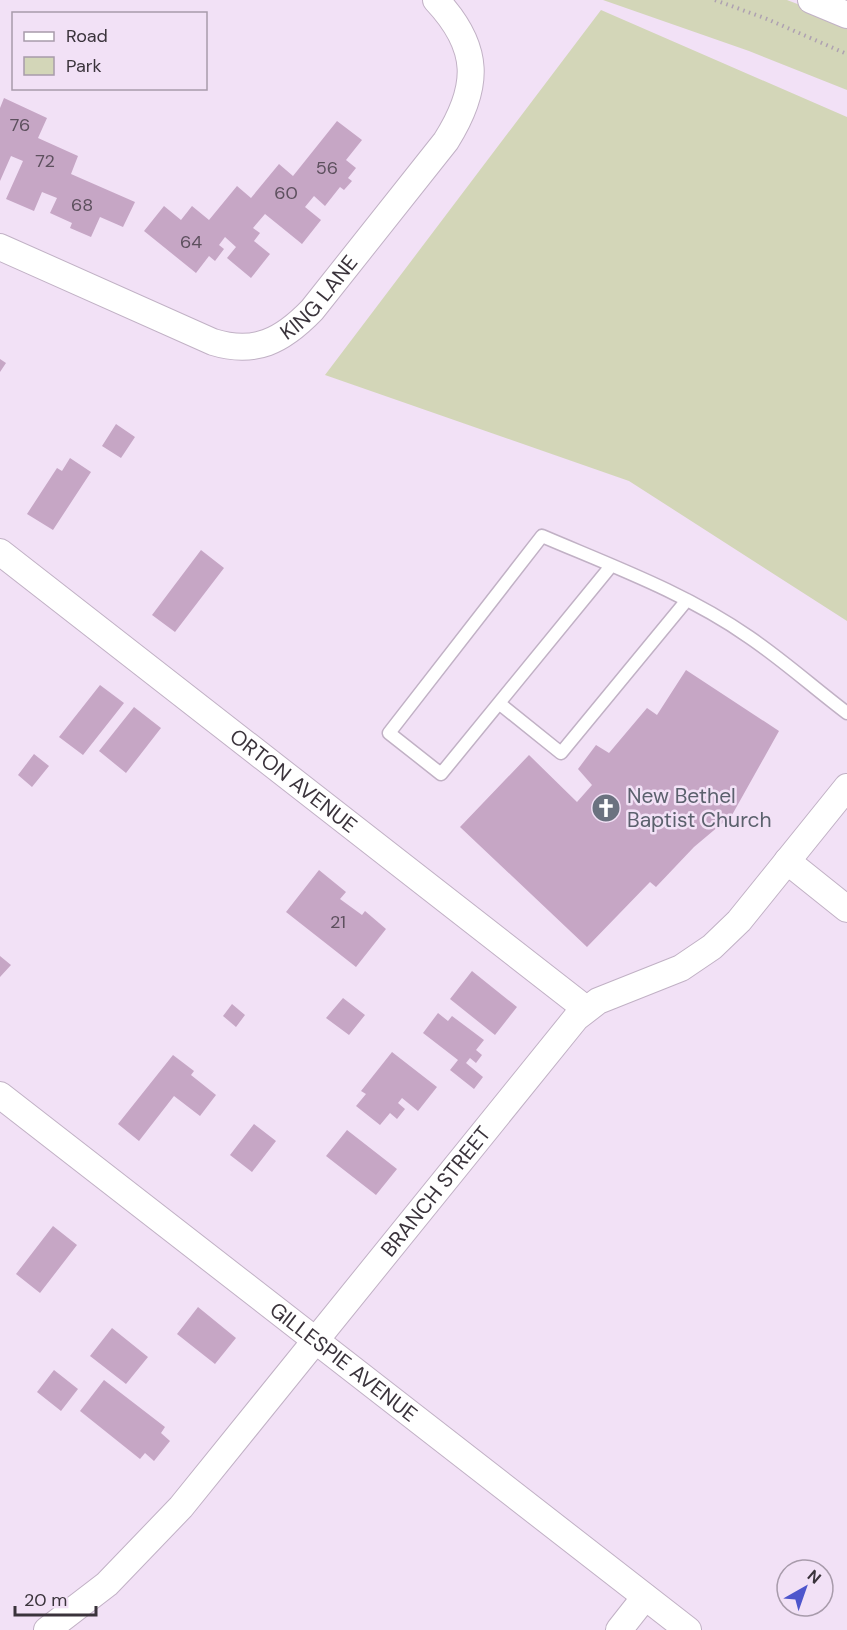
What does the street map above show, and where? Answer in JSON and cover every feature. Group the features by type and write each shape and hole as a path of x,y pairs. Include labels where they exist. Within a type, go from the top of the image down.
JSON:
{"street":[{"name":"KING LANE","path":"0,247 213,342 231,347 249,348 277,339 312,310 446,141 464,110 471,86 469,57 458,30 436,0"},
{"path":"811,0 847,15"},
{"name":"ORTON AVENUE","path":"0,552 586,1010"},
{"name":"BRANCH STREET","path":"47,1630 107,1584 181,1507 568,1029 586,1010 612,994 647,983 681,968 712,947 739,921 847,787"},
{"path":"787,861 847,909"},
{"name":"GILLESPIE AVENUE","path":"0,1095 688,1630"},
{"path":"619,1630 645,1597"}],"lane":[{"path":"611,566 441,774 389,733 542,536 611,566 687,600 748,636 847,713"},
{"path":"500,704 561,753 687,600"}],"path":[{"path":"715,0 767,19 847,54"}],"green space":[{"path":"603,0 787,0 847,23 847,90 749,51"},
{"path":"601,10 847,117 847,621 629,481 325,375"}],"building":[{"path":"4,98 47,118 38,138 78,156 71,174 135,202 123,227 100,217 91,237 70,228 72,223 50,213 57,198 42,192 34,211 6,199 23,161 11,156 0,181 0,108"},
{"path":"337,121 362,140 346,160 356,168 348,178 352,181 344,190 340,187 325,206 314,196 305,207 321,220 302,244 265,214 253,228 260,233 254,241 270,254 251,278 227,258 236,247 225,237 219,245 224,249 215,261 209,256 196,273 144,231 164,206 181,220 192,206 209,220 237,186 251,198 279,164 293,176"},
{"path":"0,359 6,363 0,372"},
{"path":"116,424 135,437 121,458 102,446"},
{"path":"70,458 91,472 53,530 27,514 57,468 62,471"},
{"path":"201,550 224,568 175,632 152,615"},
{"name":"New Bethel Baptist Church","path":"686,670 779,731 732,815 694,847 656,887 650,882 587,947 460,827 529,755 577,802 592,785 578,769 596,745 609,753 647,708 657,715"},
{"path":"100,685 124,703 83,755 59,737"},
{"path":"134,707 161,728 126,773 99,751"},
{"path":"34,754 49,766 32,787 18,775"},
{"path":"319,870 346,892 340,899 362,915 365,911 386,929 356,967 286,912"},
{"path":"0,956 11,965 0,977"},
{"path":"472,971 517,1007 495,1035 450,999"},
{"path":"343,998 365,1015 349,1035 326,1018"},
{"path":"232,1004 245,1015 236,1027 223,1016"},
{"path":"438,1013 448,1021 452,1016 484,1040 476,1050 482,1055 476,1063 470,1058 466,1063 483,1077 474,1089 450,1070 458,1060 423,1033"},
{"path":"392,1052 437,1087 418,1111 402,1098 398,1103 405,1109 397,1119 390,1113 380,1125 356,1106 366,1094 361,1091"},
{"path":"173,1055 194,1071 191,1075 216,1095 200,1116 174,1096 139,1141 118,1124"},
{"path":"254,1124 276,1141 252,1172 230,1155"},
{"path":"347,1130 397,1169 376,1195 326,1156"},
{"path":"53,1226 77,1245 40,1293 16,1274"},
{"path":"198,1307 236,1338 215,1364 177,1334"},
{"path":"112,1328 148,1357 126,1384 90,1356"},
{"path":"54,1370 78,1389 61,1411 37,1392"},
{"path":"104,1380 165,1427 161,1433 170,1441 154,1461 145,1453 140,1459 80,1411"}],"place":[{"name":"New Bethel Baptist Church","path":"606,808"}]}
